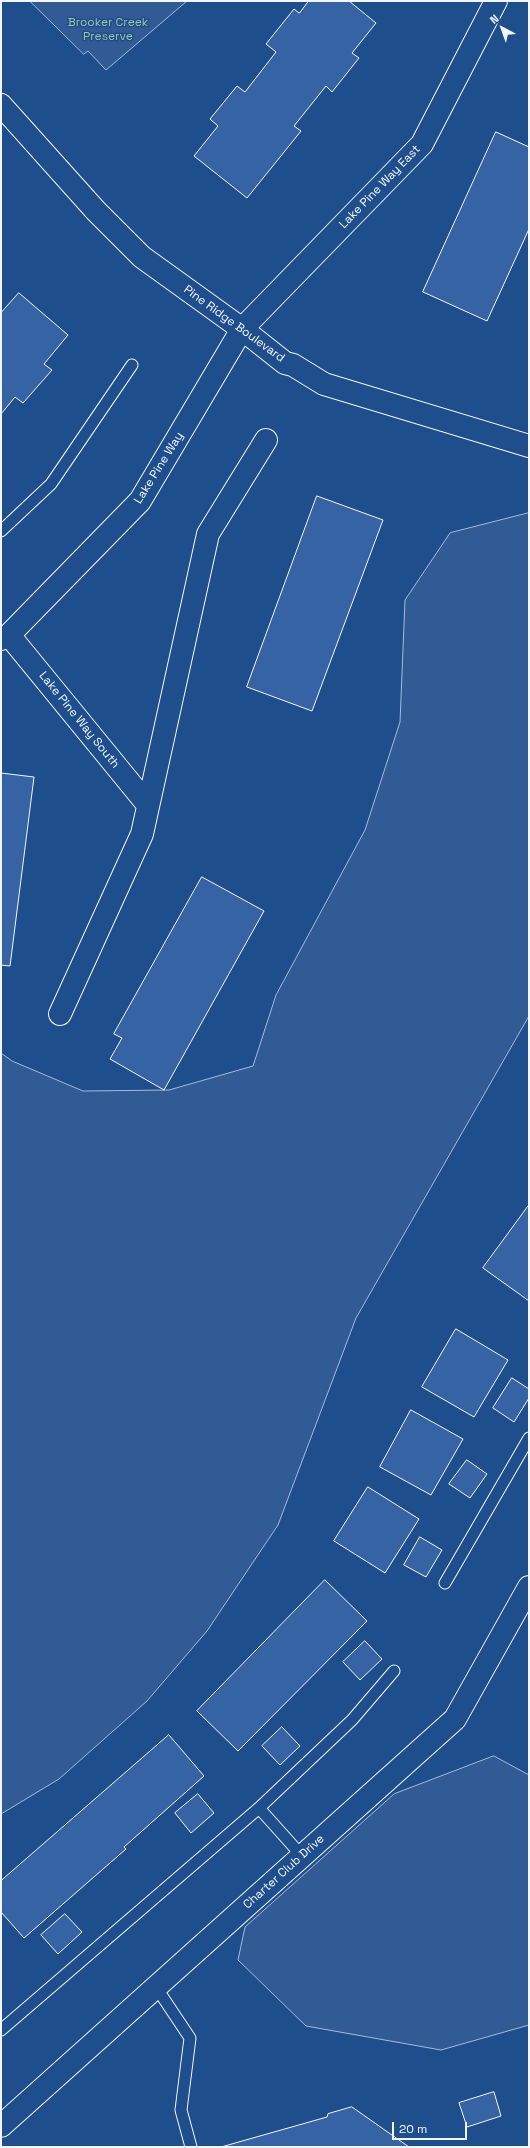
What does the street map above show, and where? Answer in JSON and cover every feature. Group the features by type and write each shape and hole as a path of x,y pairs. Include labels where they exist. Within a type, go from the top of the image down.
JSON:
{"street":[{"name":"Lake Pine Way East","path":"242,329 422,144 496,1"},
{"name":"Pine Ridge Boulevard","path":"1,105 96,211 142,257 242,329 285,364 293,365 324,384 529,446"},
{"name":"Lake Pine Way","path":"4,633 140,500 242,329"},
{"path":"60,1014 142,834 208,534 266,440"},
{"name":"Lake Pine Way South","path":"4,633 148,805"},
{"name":"Charter Club Drive","path":"1,2126 455,1719 529,1587"}],"lane":[{"path":"1,531 51,484 132,365"},
{"path":"445,1584 529,1438"},
{"path":"1,2030 259,1808 352,1720 394,1671"},
{"path":"259,1808 302,1856"},
{"path":"156,1987 190,2038 180,2110 191,2147"}],"shaded area":[{"name":"Brooker Creek Preserve","path":"30,1 187,1 106,70 88,51 84,54"},
{"path":"529,513 529,1016 356,1318 278,1525 207,1631 147,1701 59,1779 1,1814 1,1053 12,1061 83,1091 169,1090 253,1066 276,995 365,830 400,722 405,600 450,533"},
{"path":"494,1756 529,1775 529,2025 441,2050 306,2026 238,1960 245,1927 394,1794"}],"building":[{"path":"309,1 349,1 376,23 352,53 359,58 332,92 326,86 294,126 301,131 247,198 194,156 218,126 210,119 237,86 245,92 276,52 266,44 294,9 299,13"},
{"path":"496,132 529,147 529,229 487,321 423,292"},
{"path":"19,293 68,335 44,364 52,370 23,403 15,397 1,414 1,313"},
{"path":"317,496 383,520 312,711 247,687"},
{"path":"1,773 34,777 10,966 1,965"},
{"path":"202,877 264,911 164,1090 110,1059 122,1038 114,1034"},
{"path":"529,1205 529,1301 483,1268"},
{"path":"456,1329 508,1360 474,1417 422,1387"},
{"path":"512,1378 529,1389 529,1398 514,1422 493,1408"},
{"path":"411,1410 463,1439 431,1495 380,1467"},
{"path":"467,1460 487,1474 470,1498 449,1484"},
{"path":"368,1487 419,1519 385,1573 334,1541"},
{"path":"420,1537 442,1550 426,1577 404,1565"},
{"path":"325,1580 367,1621 238,1751 197,1711"},
{"path":"365,1641 382,1659 360,1680 343,1662"},
{"path":"282,1727 300,1746 280,1765 262,1746"},
{"path":"169,1735 204,1776 124,1847 126,1849 24,1938 1,1912 1,1881"},
{"path":"198,1794 214,1813 191,1833 175,1813"},
{"path":"65,1914 82,1932 58,1954 41,1935"},
{"path":"494,2092 501,2116 467,2127 459,2103"},
{"path":"352,2107 409,2147 221,2147 327,2117 328,2114"}]}
